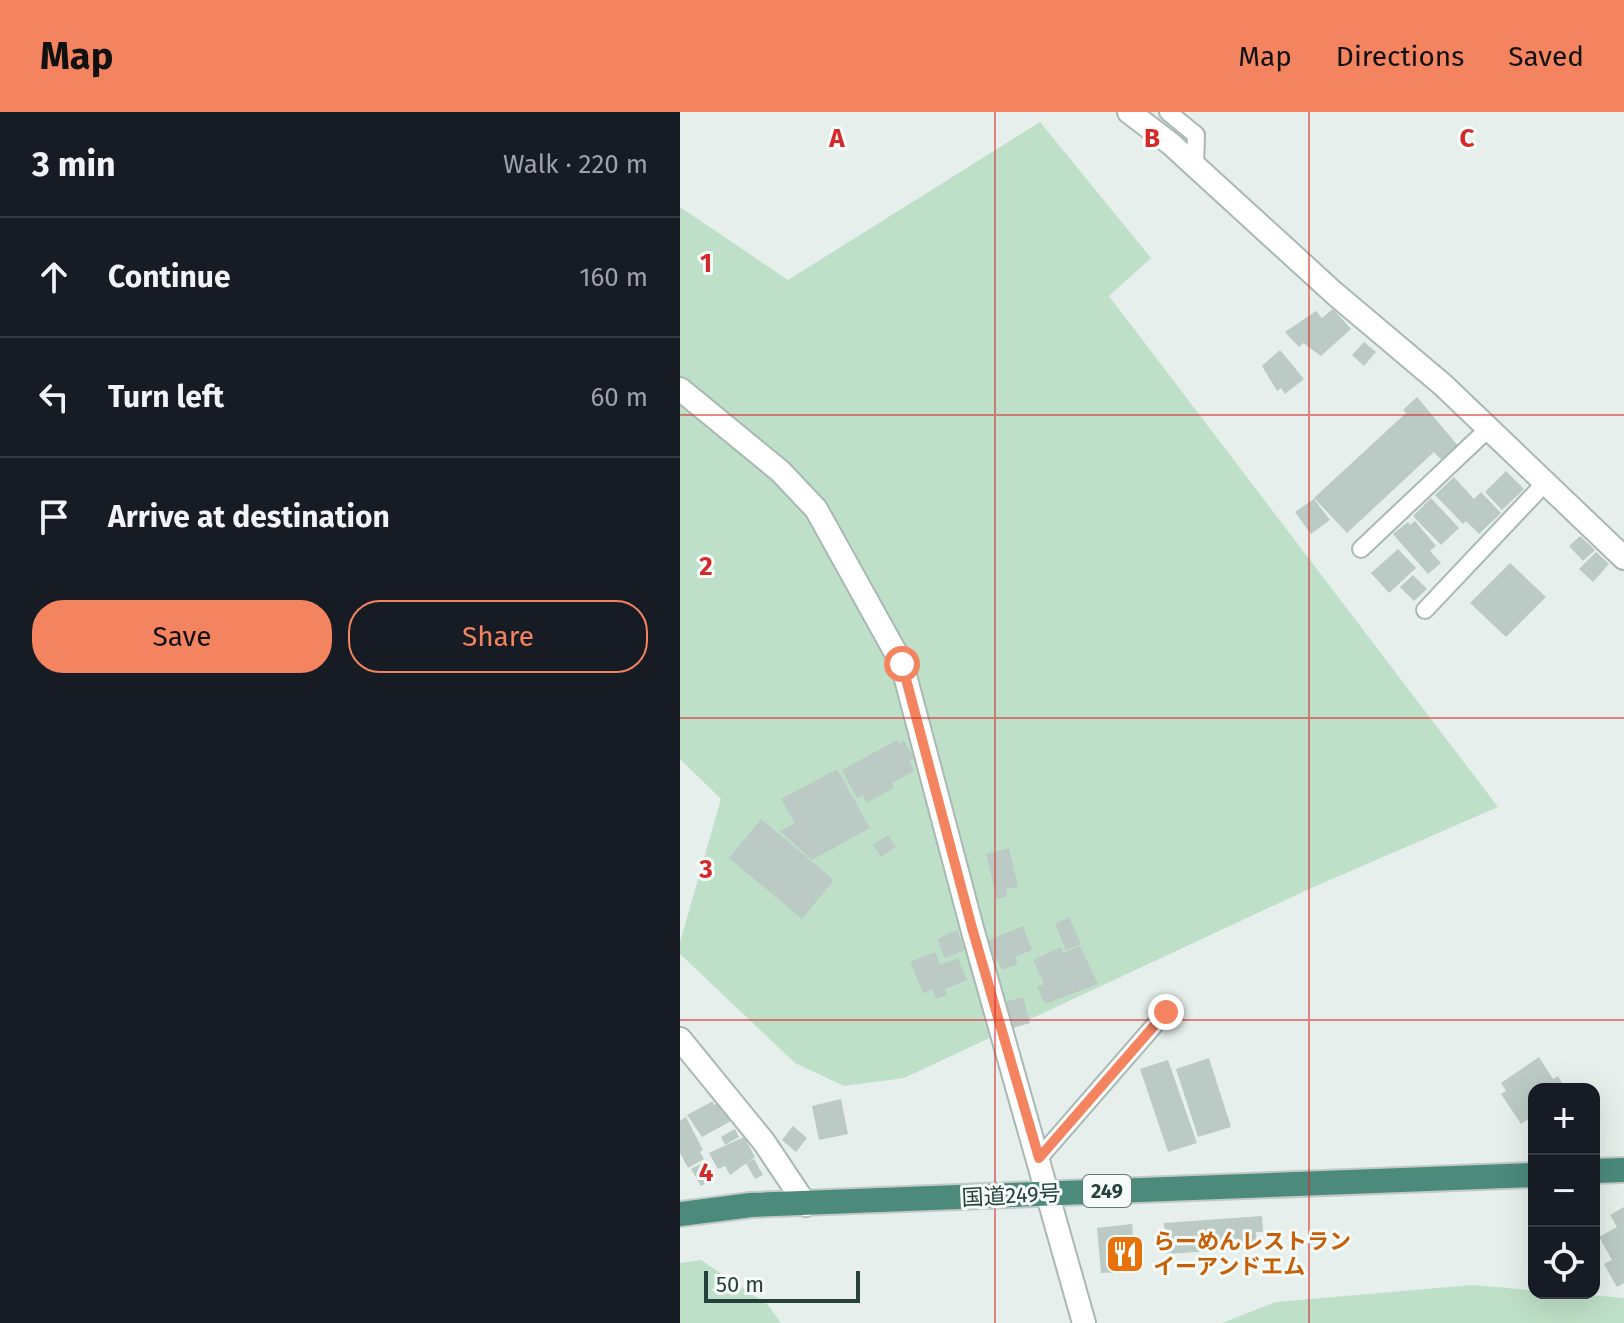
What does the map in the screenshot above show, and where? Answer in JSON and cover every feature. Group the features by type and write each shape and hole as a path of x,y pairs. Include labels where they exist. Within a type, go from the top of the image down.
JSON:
{"highway":[{"path":"1600,1171 1624,1170"},
{"name":"国道249号","path":"680,1214 751,1205 1528,1175"}],"street":[{"path":"1129,112 1195,165 1488,429 1624,558"},
{"path":"1168,112 1196,135 1195,165"},
{"path":"680,389 780,471 816,509 902,664 972,928 1084,1323"},
{"path":"1361,549 1488,429"},
{"path":"1425,610 1545,483"},
{"path":"1039,1158 1166,1012"},
{"path":"680,1039 764,1142 806,1205"}],"green space":[{"path":"1040,122 1151,258 1109,296 1498,807 1307,890 904,1078 844,1086 795,1063 680,954 680,942 721,799 680,759 680,207 788,280"},
{"path":"701,1260 768,1305 781,1323 680,1323 680,1263"},
{"path":"1472,1285 1528,1290 1528,1299 1624,1298 1624,1323 1222,1323 1276,1302"}],"building":[{"path":"1333,309 1351,329 1321,356 1303,343 1299,347 1285,332 1316,311 1322,318"},
{"path":"1364,342 1376,352 1364,366 1352,355"},
{"path":"1280,350 1304,379 1285,394 1281,388 1277,391 1262,366"},
{"path":"1417,397 1459,447 1443,462 1434,452 1347,533 1314,498 1406,413 1403,410"},
{"path":"1506,471 1524,489 1502,510 1485,492"},
{"path":"1454,477 1474,499 1481,492 1501,513 1479,534 1466,521 1463,524 1435,495"},
{"path":"1431,498 1459,528 1441,545 1413,516"},
{"path":"1314,499 1330,520 1311,534 1295,512"},
{"path":"1415,521 1436,546 1430,551 1441,563 1428,574 1393,534 1408,522 1410,525"},
{"path":"1580,536 1595,550 1583,561 1569,546"},
{"path":"1398,549 1416,568 1389,593 1371,573"},
{"path":"1596,552 1609,564 1593,582 1579,569"},
{"path":"1510,563 1546,597 1506,637 1470,603"},
{"path":"1413,575 1427,589 1414,601 1400,587"},
{"path":"897,740 899,744 904,741 914,758 909,761 914,771 892,783 894,788 867,803 863,795 857,798 842,770"},
{"path":"837,769 870,828 812,860 780,831 795,823 781,799"},
{"path":"761,819 834,880 802,919 729,858"},
{"path":"888,835 896,847 881,857 873,845"},
{"path":"1009,848 1018,887 1006,889 1008,896 997,899 986,854"},
{"path":"1069,917 1081,944 1066,950 1055,924"},
{"path":"1023,926 1032,950 1015,957 1018,964 1002,970 987,941"},
{"path":"957,930 965,950 945,958 937,939"},
{"path":"1080,946 1098,984 1045,1004 1037,987 1044,984 1033,960 1061,947 1063,953"},
{"path":"935,952 940,965 958,958 967,980 945,989 947,995 936,999 932,989 923,993 910,962"},
{"path":"1023,997 1030,1023 1013,1028 1005,1002"},
{"path":"1539,1057 1553,1079 1558,1076 1562,1083 1528,1083 1528,1120 1521,1124 1501,1094 1506,1091 1501,1083"},
{"path":"1209,1058 1231,1127 1198,1137 1176,1069"},
{"path":"1168,1060 1197,1143 1168,1152 1140,1069"},
{"path":"841,1099 848,1134 819,1140 812,1106"},
{"path":"713,1101 714,1105 720,1101 731,1121 702,1137 687,1115"},
{"path":"686,1117 703,1150 700,1152 704,1159 688,1168 680,1153 680,1121"},
{"path":"793,1126 807,1138 796,1152 782,1140"},
{"path":"735,1129 739,1137 725,1145 721,1137"},
{"path":"744,1137 755,1157 730,1175 725,1166 718,1169 709,1153"},
{"path":"754,1159 763,1175 755,1179 746,1163"},
{"path":"706,1161 716,1177 701,1186 691,1169"},
{"path":"1624,1207 1624,1283 1617,1287 1604,1264 1612,1260 1600,1239 1617,1227 1610,1215"},
{"path":"1262,1216 1263,1232 1256,1232 1257,1248 1167,1254 1164,1223"},
{"path":"1132,1224 1134,1246 1126,1247 1128,1260 1121,1261 1122,1272 1101,1273 1097,1228"}],"place":[{"name":"らーめんレストラン イーアンドエム","path":"1125,1254"}],"route":[{"path":"902,664 972,928 1039,1158 1166,1012"}]}
